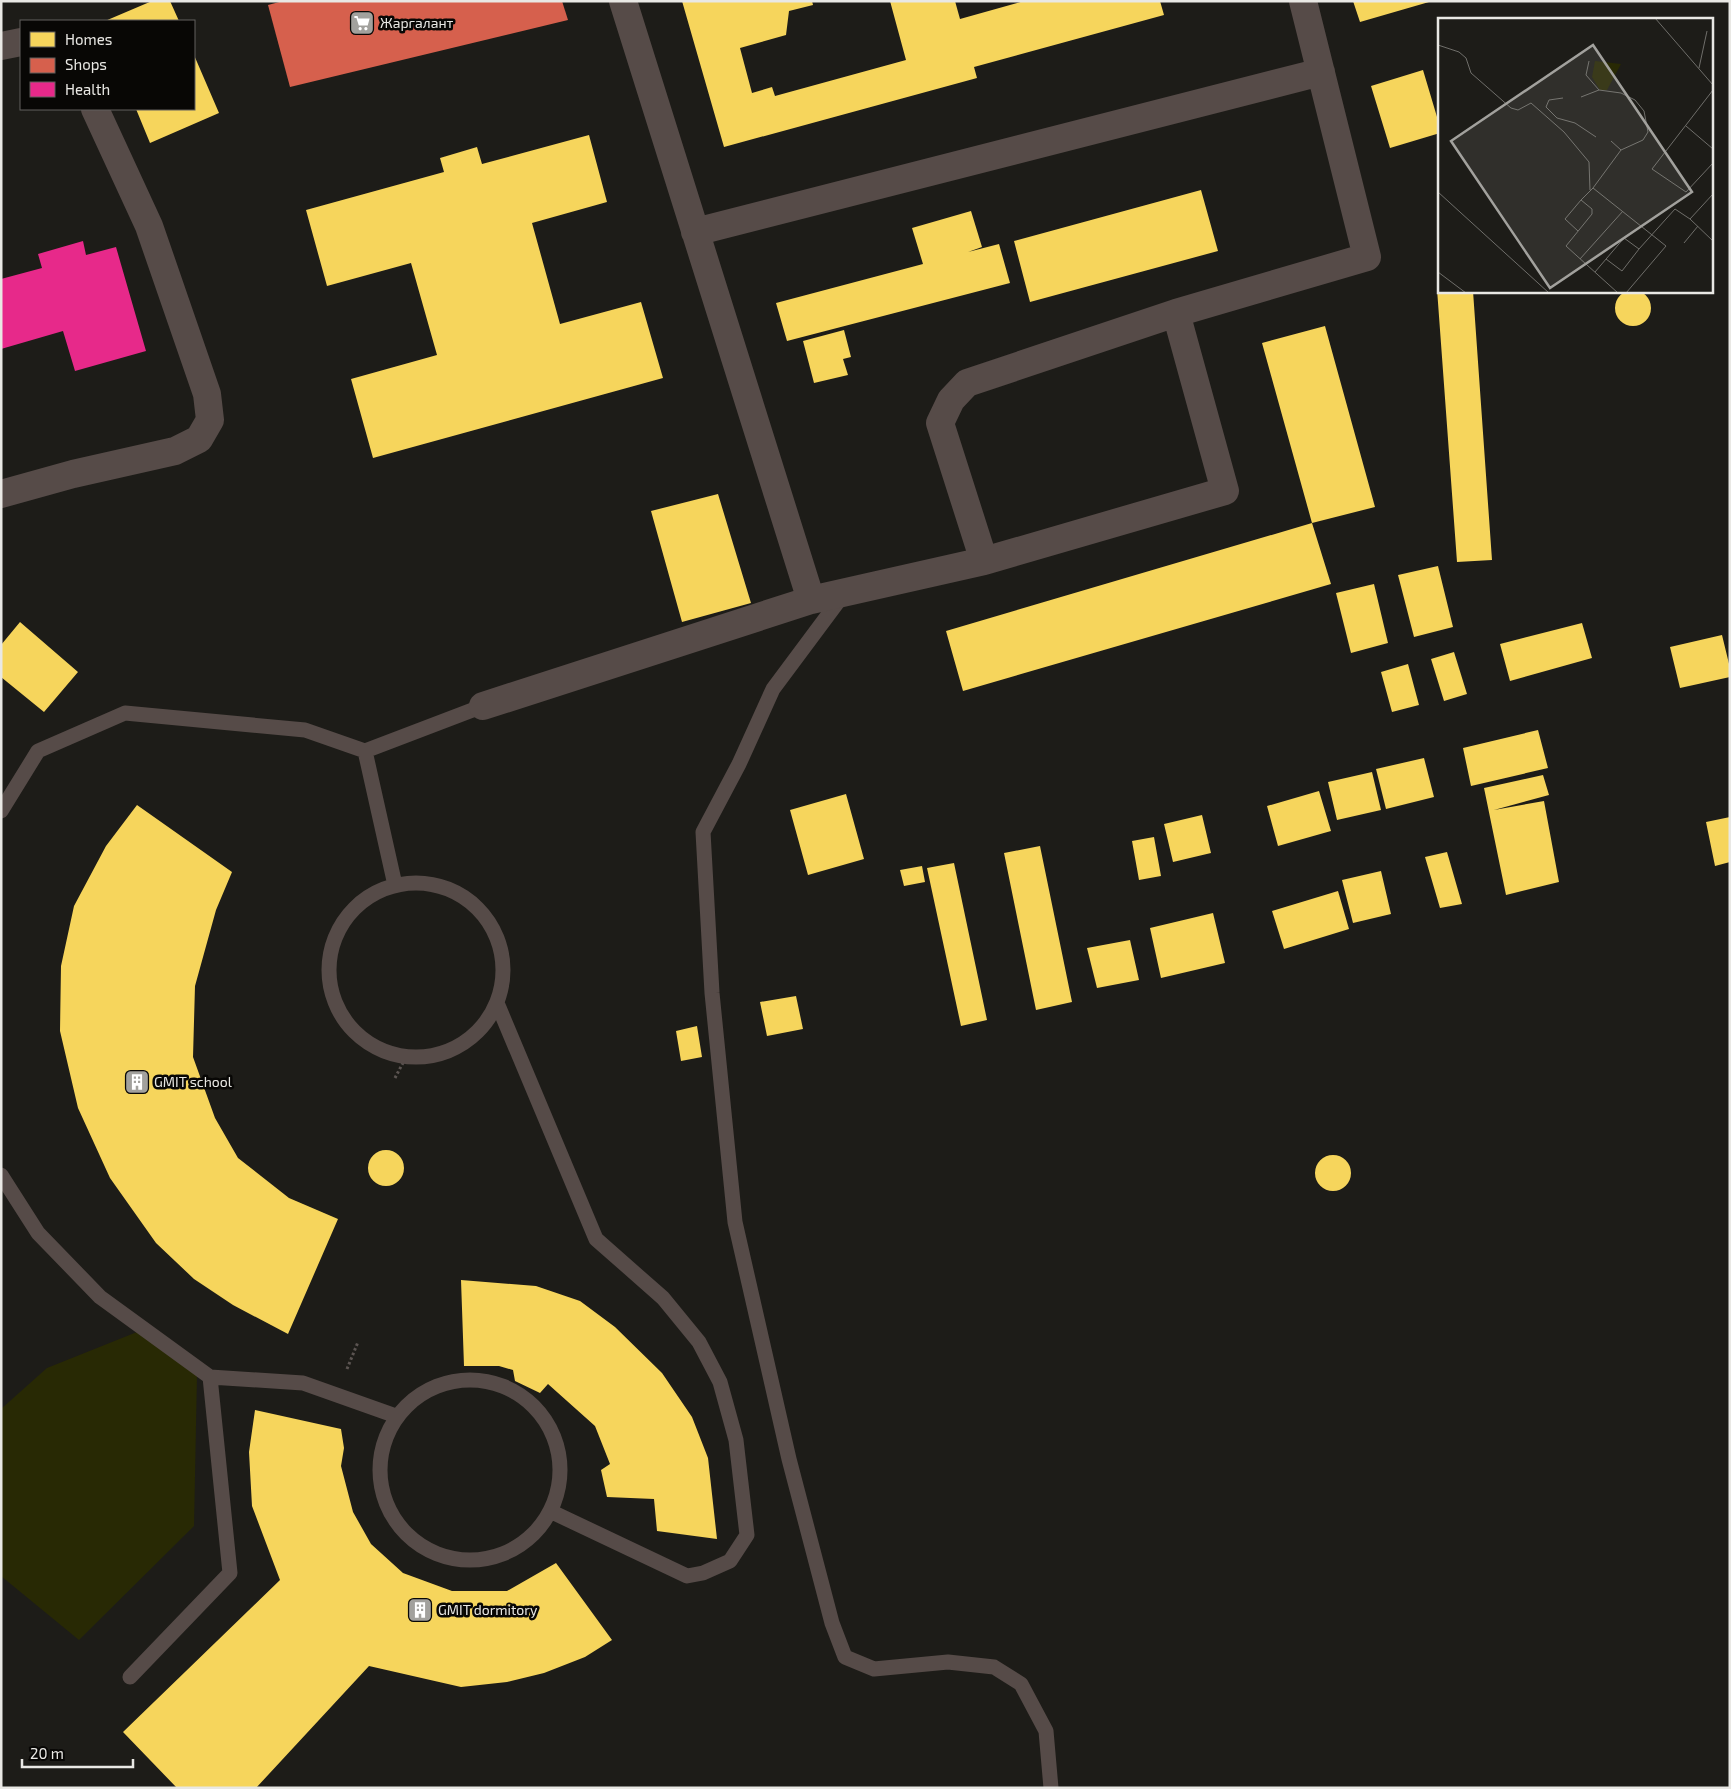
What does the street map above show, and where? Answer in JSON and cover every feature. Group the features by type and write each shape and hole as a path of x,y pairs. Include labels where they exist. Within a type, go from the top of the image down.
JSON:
{"street":[{"path":"623,1 811,600"},
{"path":"984,561 940,423 951,400 966,383 1176,313 1367,257 1303,1"},
{"path":"1,46 20,42"},
{"path":"695,232 1321,72"},
{"path":"1,494 73,474 175,451 199,439 210,420 207,394 149,226 95,110"},
{"path":"483,706 811,600 984,561 1225,491 1176,313"}],"lane":[{"path":"844,592 773,688 739,764 703,832 712,993 735,1222 789,1459 832,1622 846,1657 874,1670 948,1662 994,1667 1021,1684 1046,1731 1051,1788"},
{"path":"1,811 38,751 125,713 305,730 366,751 483,706"},
{"path":"366,751 395,885"},
{"path":"422,882 449,888 473,903 491,924 502,949 504,976 497,1003 483,1026 462,1045 437,1055 406,1057 377,1048 353,1030 336,1005 328,975 332,945 345,918 367,897 395,885 422,882"},
{"path":"497,1003 596,1239 663,1298 699,1342 720,1382 736,1440 747,1534 730,1561 703,1573 687,1576 552,1512"},
{"path":"1,1175 38,1233 100,1297 210,1377 303,1383 396,1416"},
{"path":"130,1677 230,1573 210,1377"},
{"path":"475,1379 505,1385 530,1402 550,1425 560,1454 560,1484 552,1512 533,1536 508,1553 480,1560 450,1559 422,1548 399,1528 385,1502 379,1472 383,1443 396,1416 418,1395 445,1382 475,1379"}],"path":[{"path":"395,1078 406,1057"}],"shaded area":[{"path":"137,1332 197,1375 194,1526 79,1640 1,1576 1,1409 47,1368"}],"building: Homes":[{"path":"152,1 170,1 179,20 107,20"},
{"path":"682,1 812,1 813,5 789,11 786,35 740,48 752,93 772,87 775,96 906,60 890,1 955,1 960,19 1024,1 1160,1 1164,15 974,67 977,78 724,147"},
{"path":"1353,1 1429,1 1429,2 1360,22"},
{"path":"195,57 219,113 150,143 136,110 195,110"},
{"path":"1423,70 1438,120 1438,134 1390,148 1371,86"},
{"path":"589,135 607,202 532,223 560,324 641,302 663,378 373,458 351,379 437,355 411,263 327,286 306,210 444,172 440,158 477,147 482,164"},
{"path":"1201,190 1218,251 1030,302 1014,241"},
{"path":"971,211 982,247 968,252 999,244 1010,283 787,341 776,303 923,264 912,228"},
{"path":"1437,289 1438,292 1473,292 1492,560 1457,562"},
{"path":"1624,292 1642,292 1650,301 1650,315 1640,325 1626,325 1616,315 1616,301"},
{"path":"1325,326 1375,507 1312,523 1262,343"},
{"path":"844,330 851,357 843,359 848,375 814,383 803,341"},
{"path":"718,494 751,603 682,622 651,511"},
{"path":"1312,523 1331,584 963,691 946,631"},
{"path":"1438,566 1453,627 1414,637 1398,575"},
{"path":"1374,584 1388,643 1351,653 1336,593"},
{"path":"20,622 78,672 44,712 1,677 1,645"},
{"path":"1582,623 1592,658 1510,681 1500,644"},
{"path":"1722,635 1730,668 1730,677 1680,688 1670,647"},
{"path":"1454,652 1467,694 1444,701 1431,659"},
{"path":"1408,664 1419,705 1392,712 1381,672"},
{"path":"1538,730 1548,768 1471,786 1463,748"},
{"path":"1424,758 1434,797 1386,809 1376,769"},
{"path":"1372,772 1381,810 1337,820 1328,782"},
{"path":"1543,775 1549,795 1494,810 1544,801 1559,882 1506,895 1484,788"},
{"path":"1319,791 1331,831 1278,846 1267,806"},
{"path":"846,794 864,859 808,875 790,810"},
{"name":"GMIT school","path":"137,805 232,872 216,910 195,986 193,1057 215,1118 238,1158 289,1198 338,1219 288,1334 233,1305 194,1279 156,1243 110,1178 78,1108 60,1031 61,966 74,906 106,846"},
{"path":"1202,815 1211,853 1173,862 1164,824"},
{"path":"1730,817 1730,862 1715,866 1706,822"},
{"path":"1154,837 1161,876 1139,880 1132,841"},
{"path":"1040,846 1072,1002 1036,1010 1004,853"},
{"path":"1447,852 1462,904 1440,908 1425,857"},
{"path":"954,863 987,1020 961,1026 927,868"},
{"path":"922,866 925,882 904,886 900,870"},
{"path":"1381,871 1391,914 1353,923 1342,880"},
{"path":"1338,891 1349,929 1284,949 1272,911"},
{"path":"1213,913 1225,963 1161,978 1150,928"},
{"path":"1130,940 1139,980 1097,988 1087,948"},
{"path":"796,996 803,1029 767,1036 760,1002"},
{"path":"697,1026 702,1057 681,1061 676,1031"},
{"path":"386,1150 399,1155 404,1168 399,1181 386,1186 373,1181 368,1168 373,1155"},
{"path":"1333,1155 1340,1156 1346,1160 1350,1166 1350,1180 1346,1186 1340,1190 1333,1191 1326,1190 1320,1186 1316,1180 1315,1173 1316,1166 1320,1160 1326,1156"},
{"path":"461,1280 536,1286 580,1301 615,1327 662,1373 692,1417 708,1458 717,1539 657,1531 654,1499 607,1497 601,1470 610,1464 595,1426 548,1384 540,1393 515,1381 513,1370 499,1366 464,1366"},
{"name":"GMIT dormitory","path":"255,1410 341,1429 344,1448 341,1466 353,1512 371,1544 403,1573 452,1591 507,1591 556,1563 612,1640 585,1657 544,1673 507,1682 461,1687 369,1666 256,1788 177,1788 123,1732 280,1580 252,1506 249,1452"}],"building: Shops":[{"path":"283,1 562,1 568,20 290,87 268,5"}],"building: Health":[{"path":"83,241 86,255 116,247 146,351 75,371 63,331 1,349 1,279 42,268 38,254"}],"place":[{"name":"Жаргалант","path":"362,23"},
{"name":"GMIT school","path":"137,1082"},
{"name":"GMIT dormitory","path":"420,1610"}]}
